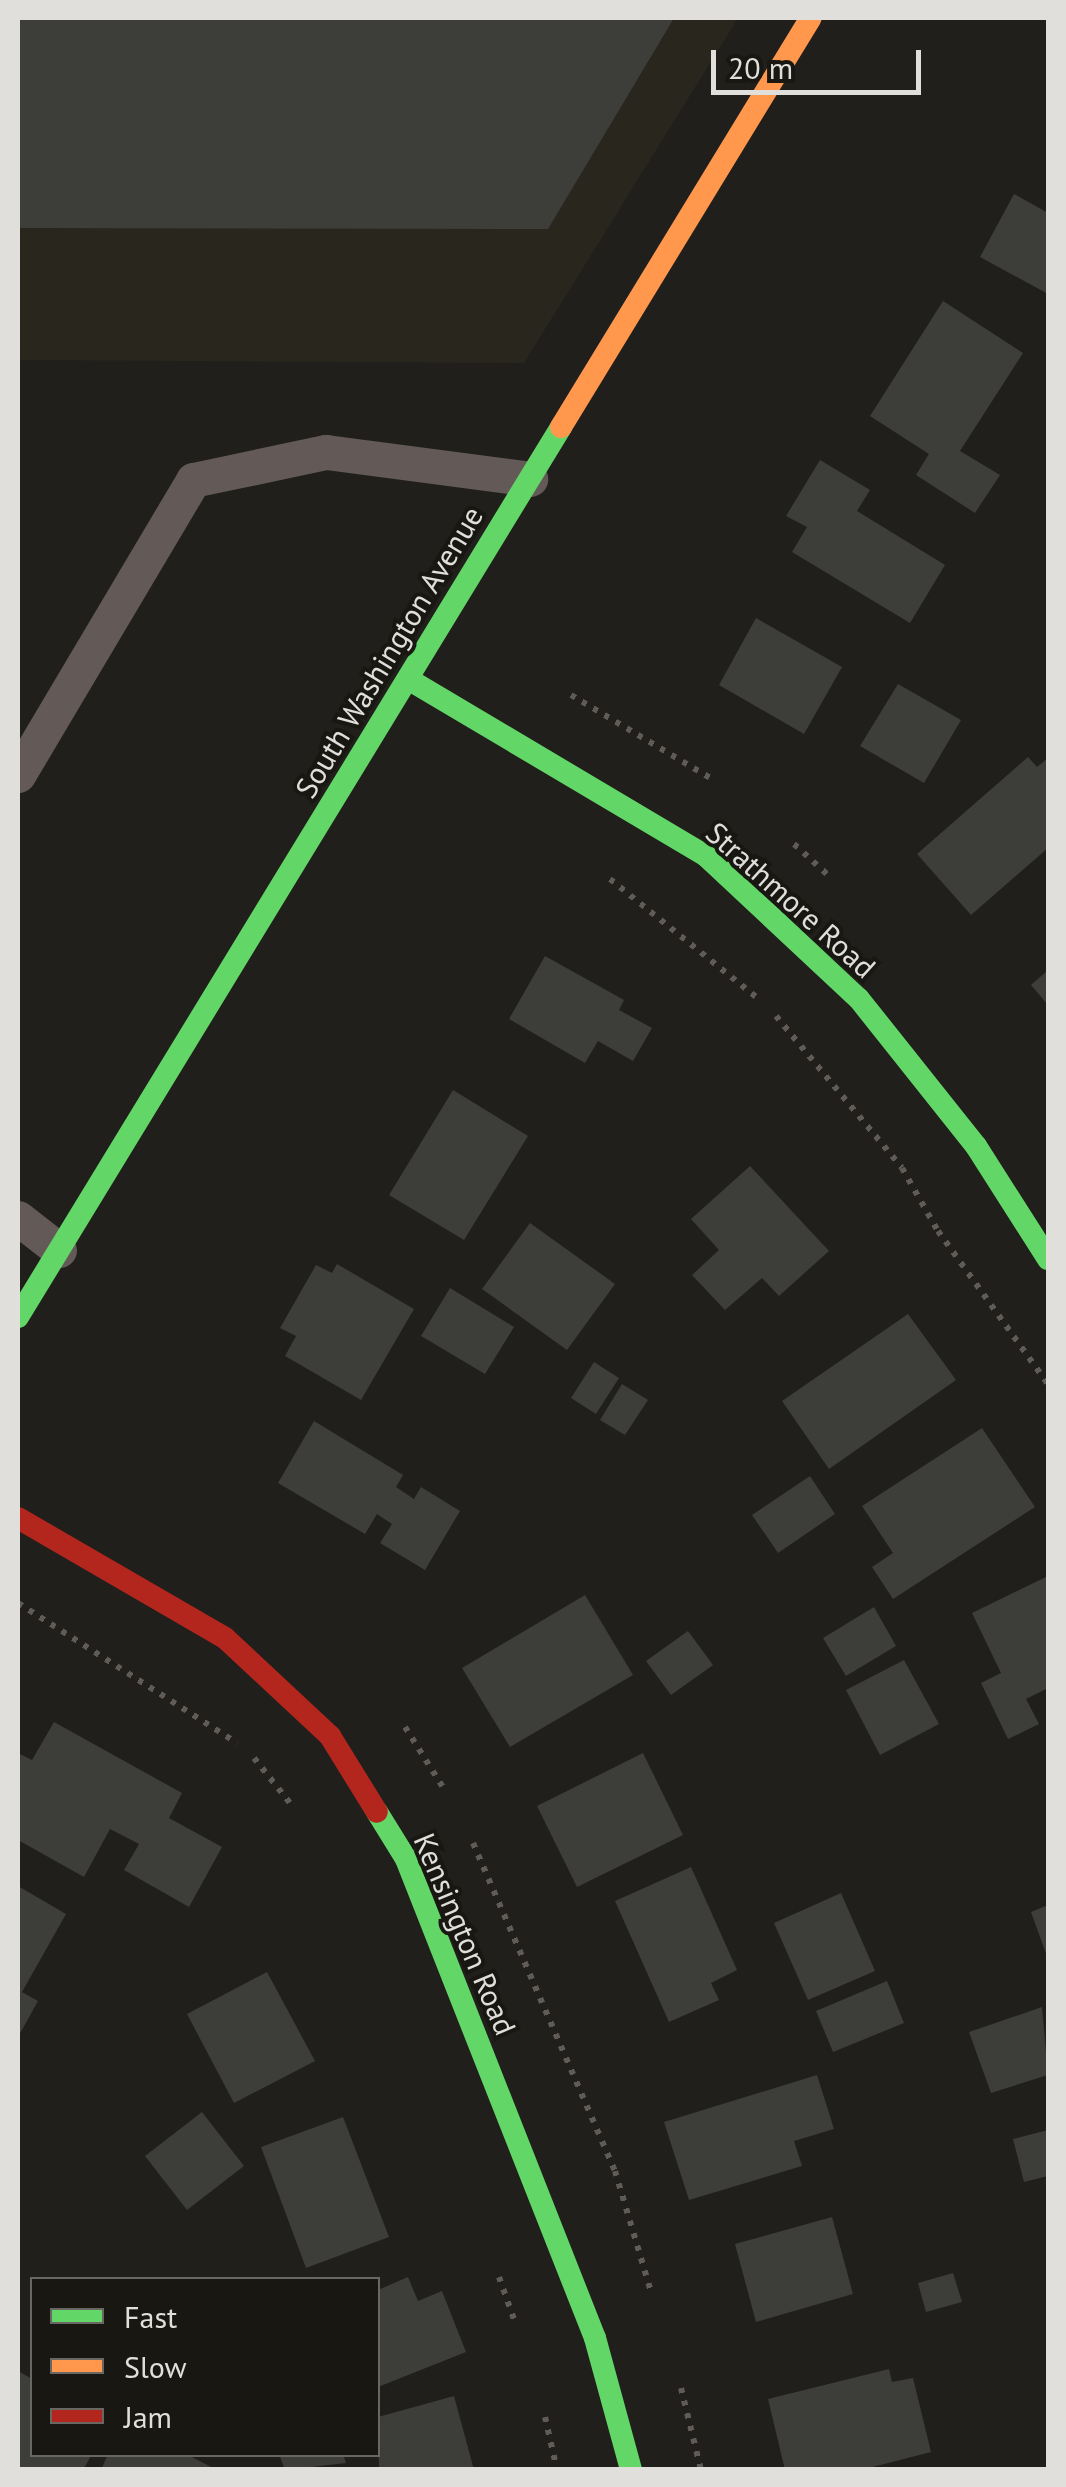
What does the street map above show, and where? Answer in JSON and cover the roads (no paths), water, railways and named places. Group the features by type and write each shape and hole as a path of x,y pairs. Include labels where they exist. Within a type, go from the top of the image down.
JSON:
{"street":[{"name":"South Washington Avenue","path":"18,1317 811,18"},
{"name":"Strathmore Road","path":"408,679 706,856 858,999 976,1146 1048,1259"},
{"name":"Kensington Road","path":"18,1518 226,1638 330,1736 406,1859 595,2338 631,2470"}],"lane":[{"path":"18,776 193,480 326,452 530,478"},
{"path":"18,1218 59,1250"}]}
